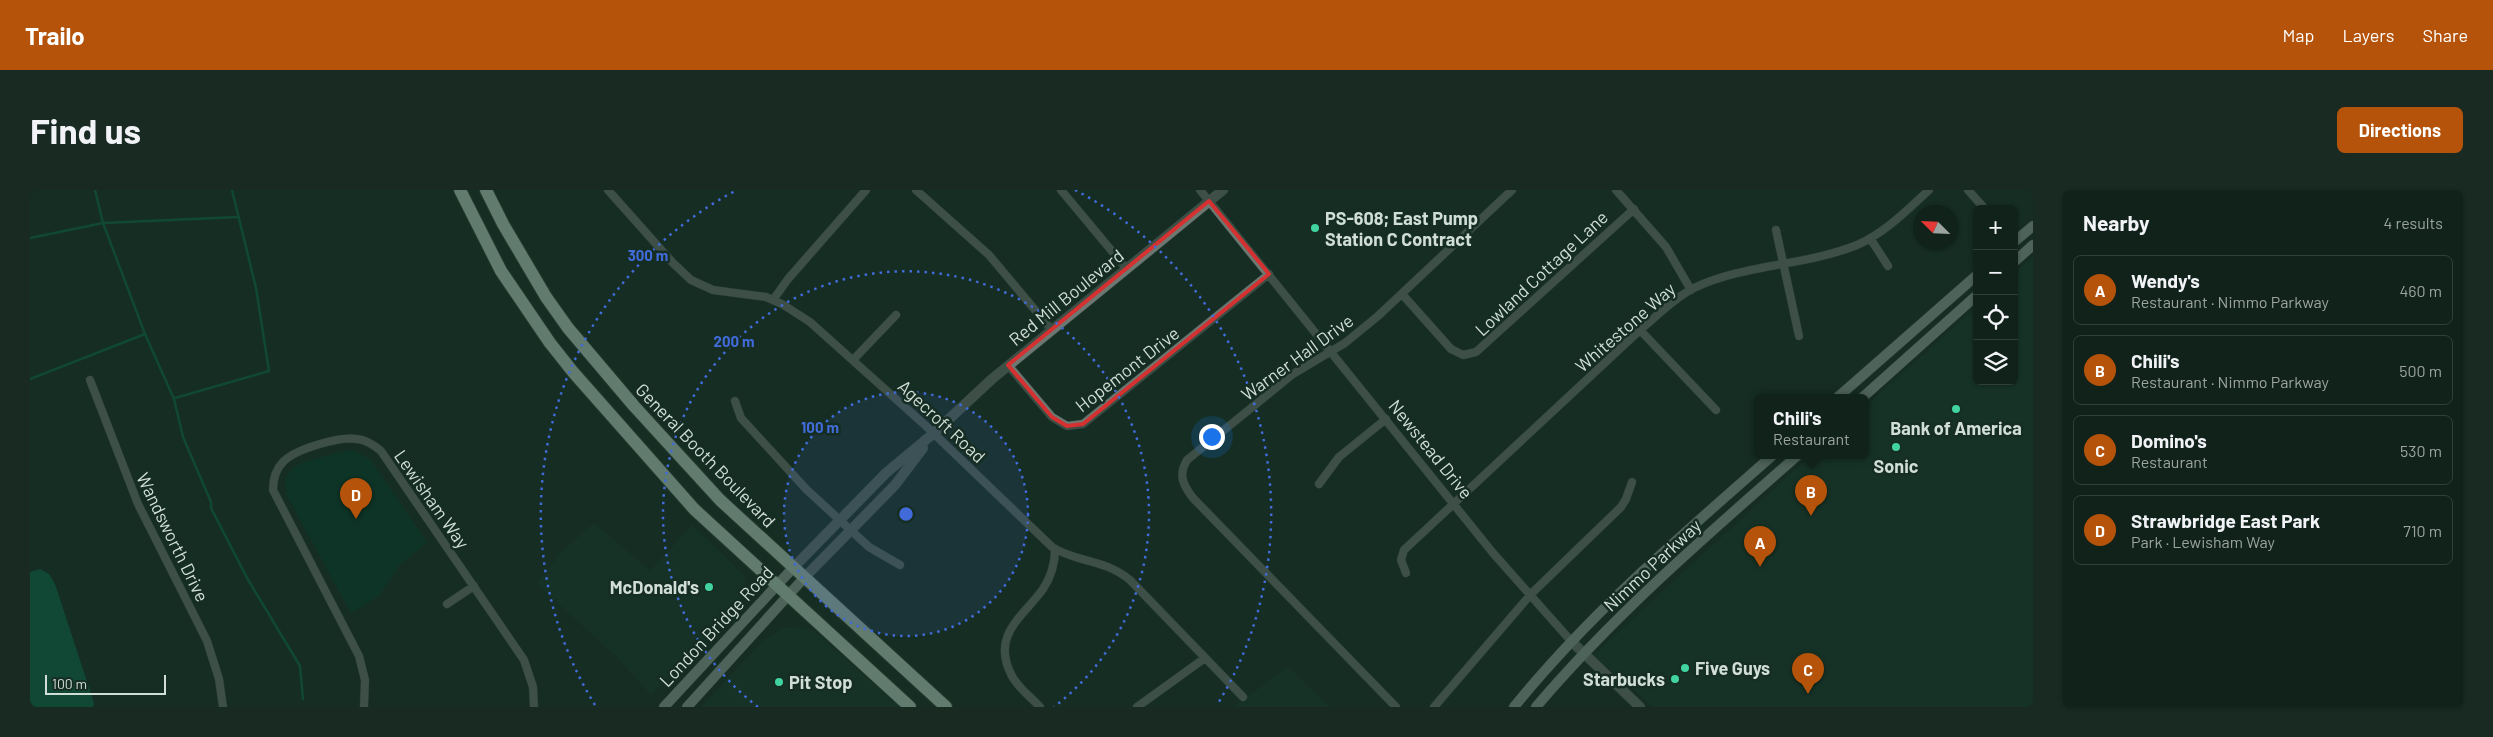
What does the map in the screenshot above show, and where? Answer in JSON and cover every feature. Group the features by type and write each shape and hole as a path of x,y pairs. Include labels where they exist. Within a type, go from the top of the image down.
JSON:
{"highway":[{"path":"460,190 501,270 572,372 694,509 910,707"},
{"name":"General Booth Boulevard","path":"486,190 533,277 568,328 595,362 720,500 946,707"}],"main road":[{"path":"2018,239 2033,226"},
{"path":"2018,258 2033,245"},
{"path":"1841,394 1973,279"},
{"path":"1866,394 1973,299"},
{"name":"Nimmo Parkway","path":"1514,707 1571,641 1650,563 1768,459"},
{"name":"Nimmo Parkway","path":"1536,707 1583,654 1656,581 1793,459"},
{"name":"London Bridge Road","path":"664,707 793,568"},
{"name":"London Bridge Road","path":"687,707 804,578"}],"street":[{"name":"Agecroft Road","path":"608,190 673,263 691,280 713,290 750,294 773,300 810,322 934,433 1055,549 1068,555 1101,563 1120,572 1243,697"},
{"path":"773,300 788,279 866,190"},
{"path":"916,190 989,255 1051,329"},
{"path":"1061,190 1126,268"},
{"name":"Newstead Drive","path":"1200,190 1494,553 1583,654 1640,707"},
{"name":"Red Mill Boulevard","path":"793,568 886,473 934,433 1008,365 1223,190"},
{"name":"Warner Hall Drive","path":"1396,707 1204,510 1184,487 1182,479 1184,466 1187,460 1294,374 1331,352 1378,316 1512,190"},
{"path":"1616,190 1634,208 1666,247 1691,290"},
{"name":"Whitestone Way","path":"1406,573 1401,560 1404,550 1640,330 1691,290 1708,282 1835,252 1870,238 1885,229 1929,190"},
{"path":"1968,190 1981,205"},
{"name":"Lowland Cottage Lane","path":"1402,294 1451,349 1463,355 1476,352 1634,208"},
{"path":"1776,230 1799,336"},
{"path":"1870,238 1888,266"},
{"name":"Hopemont Drive","path":"1008,365 1052,417 1067,426 1083,424 1269,274"},
{"path":"853,360 896,316"},
{"path":"1640,330 1716,410"},
{"name":"Wandsworth Drive","path":"90,380 138,504 207,641 219,679 224,707"},
{"path":"736,400 741,418 806,489 869,547 900,565"},
{"path":"1319,484 1339,457 1386,418"},
{"name":"Red Mill Boulevard","path":"804,578 895,485 934,433"},
{"name":"Lewisham Way","path":"364,707 365,680 359,656 276,498 273,483 277,469 282,462 318,445 349,438 366,441 381,452 474,586 524,660 533,686 534,707"},
{"path":"1434,707 1530,594 1621,507 1632,482"},
{"path":"1040,707 1012,677 1006,658 1006,648 1010,630 1015,621 1037,597 1050,577 1055,549"},
{"path":"447,604 474,586"},
{"path":"1137,707 1205,658"}],"highlighted area":[{"path":"1209,201 1269,274 1083,424 1067,426 1052,417 1008,365"}],"shaded area":[{"path":"2033,257 2033,707 1653,707 1594,655 1807,459 1869,459 1869,403 1973,311 1973,385 2018,385 2018,270"},
{"path":"353,450 370,459 427,542 399,566 379,596 351,613 287,496 285,486 289,472 299,464"},
{"path":"594,523 650,571 692,525 745,577 745,592 738,606 651,695 618,658 537,584 560,553"},
{"path":"40,569 49,574 55,584 94,703 93,707 30,707 30,572"},
{"path":"784,628 812,629 899,707 701,707 763,641"},
{"path":"1288,667 1330,707 1233,707"}],"waterway":[{"path":"95,190 103,223 145,334 174,399 183,437 211,502 211,508 247,578 300,666 303,699"},
{"path":"175,398 269,371 256,288 232,190"},
{"path":"30,238 103,223 239,217"},
{"path":"30,379 145,334"}],"place":[{"name":"PS-608; East Pump Station C Contract","path":"1315,228"},
{"name":"Bank of America","path":"1956,409"},
{"name":"Sonic","path":"1896,447"},
{"name":"Chili's","path":"1811,516"},
{"name":"Strawbridge East Park","path":"356,519"},
{"name":"Wendy's","path":"1760,567"},
{"name":"McDonald's","path":"709,587"},
{"name":"Five Guys","path":"1685,668"},
{"name":"Starbucks","path":"1675,679"},
{"name":"Pit Stop","path":"779,682"},
{"name":"Domino's","path":"1808,694"}]}
